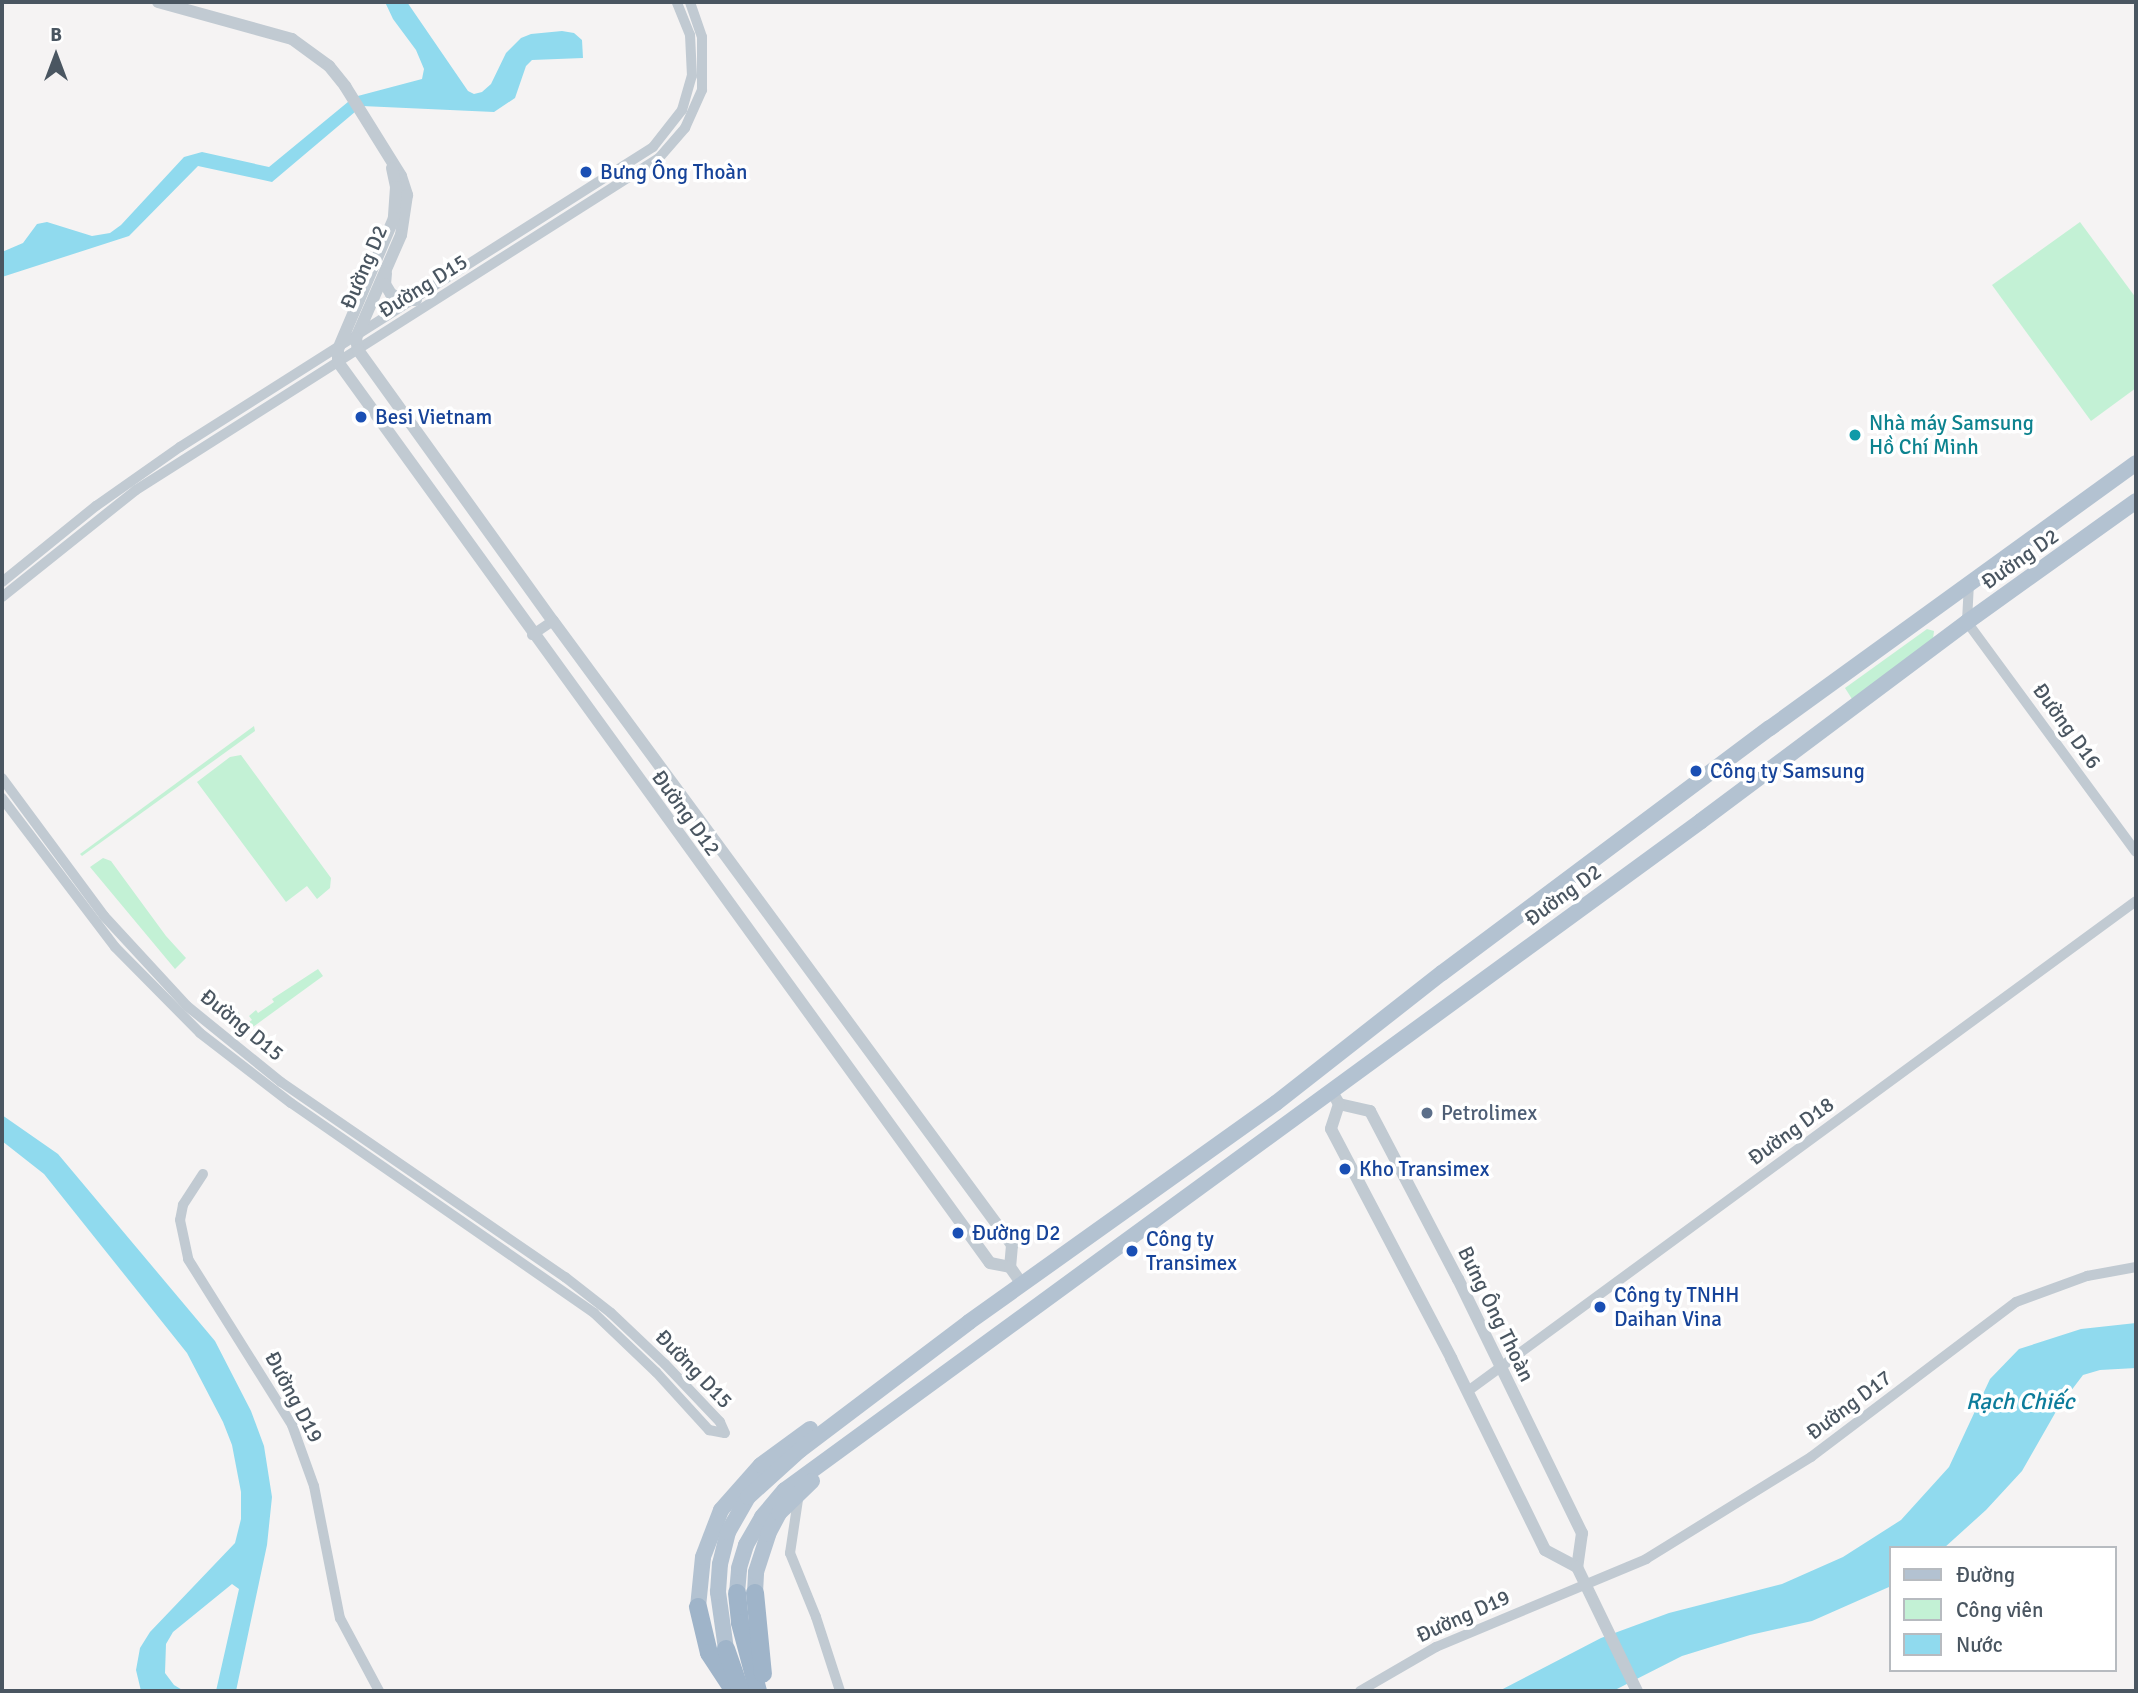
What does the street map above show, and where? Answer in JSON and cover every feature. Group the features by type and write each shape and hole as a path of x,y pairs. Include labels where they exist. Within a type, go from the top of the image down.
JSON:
{"highway":[{"path":"746,1593 740,1623 758,1691"},
{"path":"746,1593 764,1691"},
{"path":"698,1607 709,1653 734,1691"},
{"path":"726,1649 741,1691"}],"main road":[{"name":"Đường D2","path":"2009,555 2016,542 2136,456"},
{"name":"Đường D2","path":"726,1649 718,1592 720,1564 728,1532 748,1497 805,1446 999,1300 1276,1103 1378,1024 1380,1014 1395,1002 1410,991 1423,988 1928,612 2136,463"},
{"name":"Đường D2","path":"746,1593 739,1568 746,1545 762,1517 785,1490 984,1348 1004,1337 1014,1320 1038,1308 1335,1097 1967,622 2136,501"},
{"path":"1317,1071 1335,1097"},
{"path":"1022,1284 1038,1308"},
{"name":"Đường D2","path":"698,1607 708,1537 721,1510 761,1465 975,1309 999,1300"},
{"name":"Đường D2","path":"746,1593 768,1534 779,1513 799,1493 984,1348"}],"street":[{"name":"Đường D2","path":"158,2 292,39 329,66 345,86 391,161 405,186 407,206 401,235 357,344"},
{"name":"Đường D15","path":"357,344 416,300 641,156 665,135 686,99 693,62 690,35 677,2"},
{"name":"Đường D15","path":"2,582 127,483 648,166 668,149 692,116 704,78 702,37 690,2"},
{"name":"Đường D2","path":"338,356 391,229 396,198 391,161"},
{"path":"387,268 385,280 388,291 398,299 416,300"},
{"name":"Đường D12","path":"357,344 553,621 1012,1245 1010,1267 1022,1284"},
{"name":"Đường D15","path":"2,597 136,490 338,356"},
{"name":"Đường D12","path":"338,356 532,635 990,1263 1010,1267"},
{"path":"1967,622 1969,583"},
{"path":"532,635 553,621"},
{"name":"Đường D16","path":"1967,622 2136,852"},
{"name":"Đường D15","path":"2,779 104,916 187,1006 270,1074 565,1277 611,1313 665,1364 720,1422 725,1433 709,1430 647,1363 594,1313 291,1103 200,1033 159,995 107,938 2,798"},
{"name":"Đường D18","path":"1468,1391 2136,901"},
{"path":"1335,1097 1331,1129 1468,1391 1545,1550 1577,1567 1637,1691"},
{"name":"Bưng Ông Thoàn","path":"1335,1097 1370,1111 1583,1533 1577,1567"},
{"name":"Đường D19","path":"204,1174 183,1205 180,1220 188,1259 292,1425 314,1486 333,1595 340,1618 379,1691"},
{"name":"Đường D17","path":"1586,1584 1646,1559 1789,1471 2016,1302 2087,1276 2136,1268"},
{"path":"799,1493 790,1553 816,1617 840,1691"},
{"name":"Đường D19","path":"1360,1691 1436,1647 1586,1584"}],"green space":[{"path":"2080,222 2136,298 2136,388 2091,421 1992,285"},
{"path":"1927,629 1934,631 1933,639 1852,699 1845,688"},
{"path":"254,726 255,731 82,856 80,854"},
{"path":"241,755 331,878 330,888 317,899 307,886 286,902 197,782 230,757"},
{"path":"103,858 111,861 166,936 186,958 175,969 90,867"},
{"path":"318,969 323,976 246,1032 207,999 214,994 231,1016 238,1012 246,1024 252,1020 249,1016 256,1010 258,1013 274,1002 272,999"}],"water":[{"path":"385,2 407,2 468,91 474,94 482,92 491,84 506,53 521,38 531,34 562,31 574,33 582,40 583,58 532,60 526,66 515,98 494,112 362,106 272,182 198,166 129,236 2,277 2,252 23,243 37,224 47,222 92,236 110,233 121,225 184,157 202,152 269,167 354,97 422,79 424,69 416,50 393,19"},
{"path":"2,1115 58,1154 215,1341 251,1411 264,1446 272,1497 267,1545 236,1691 216,1691 239,1589 232,1584 173,1632 166,1644 165,1673 174,1685 184,1691 141,1691 136,1670 140,1648 150,1632 235,1543 241,1519 241,1492 232,1445 223,1422 187,1353 44,1174 2,1141"},
{"name":"Rạch Chiếc","path":"2136,1323 2136,1368 2100,1370 2083,1375 2058,1408 2022,1471 1986,1510 1946,1546 1890,1546 1889,1587 1812,1621 1750,1635 1682,1656 1613,1691 1499,1691 1601,1638 1669,1613 1782,1584 1843,1557 1901,1520 1949,1467 1990,1379 2019,1349 2081,1329"}],"place":[{"name":"Bưng Ông Thoàn","path":"586,172"},
{"name":"Besi Vietnam","path":"361,417"},
{"name":"Nhà máy Samsung Hồ Chí Minh","path":"1855,435"},
{"name":"Công ty Samsung","path":"1696,771"},
{"name":"Petrolimex","path":"1427,1113"},
{"name":"Kho Transimex","path":"1345,1169"},
{"name":"Đường D2","path":"958,1233"},
{"name":"Công ty Transimex","path":"1132,1251"},
{"name":"Công ty TNHH Daihan Vina","path":"1600,1307"}]}
